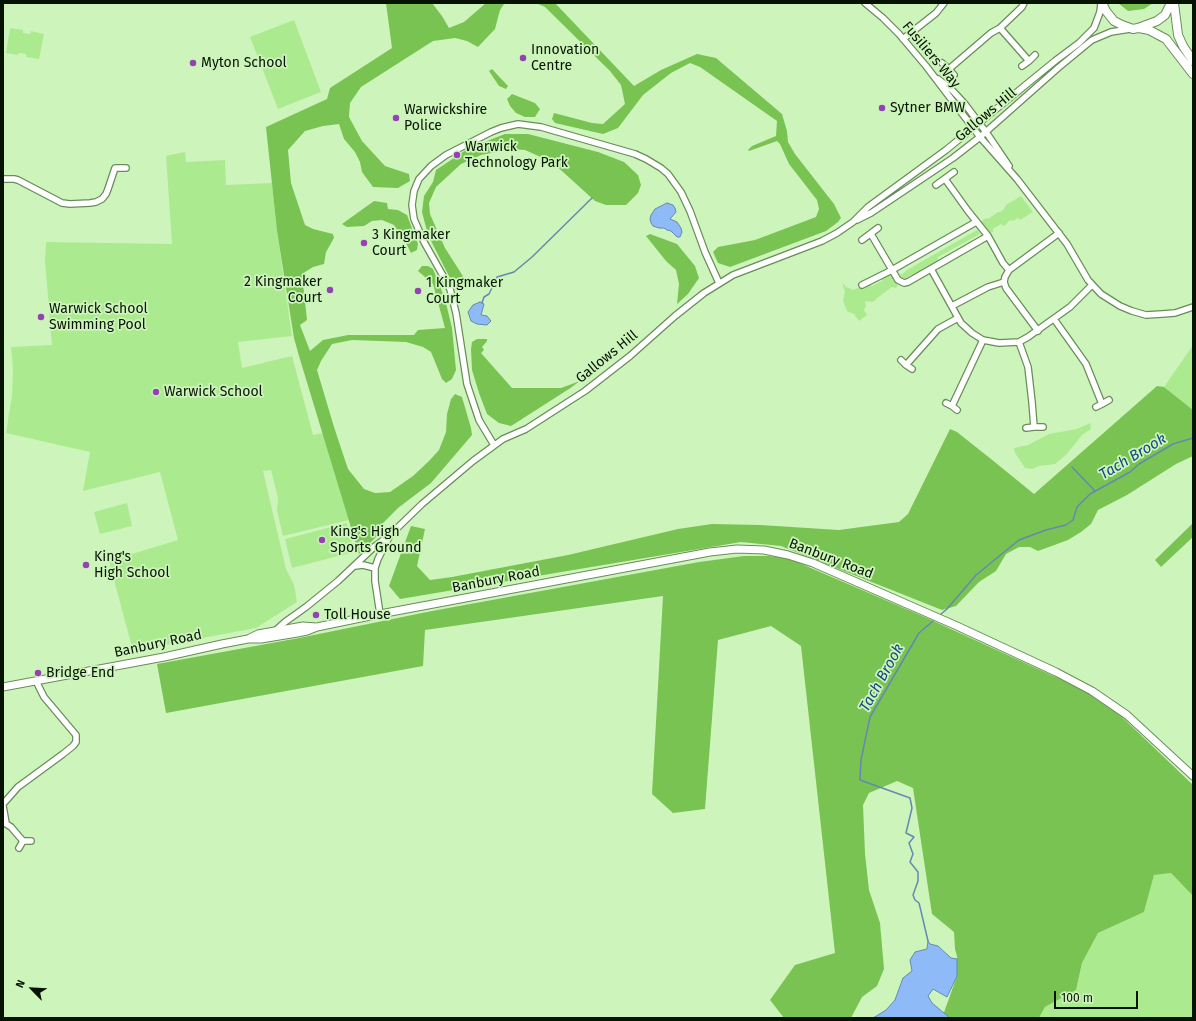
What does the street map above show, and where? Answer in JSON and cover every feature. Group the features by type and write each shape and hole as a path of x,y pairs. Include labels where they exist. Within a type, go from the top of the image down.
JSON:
{"highway":[{"path":"1101,3 1114,21 1122,25 1149,30 1166,39 1193,74"},
{"path":"1136,28 1152,24 1161,18 1173,3"},
{"path":"1173,3 1178,35 1193,61"}],"main road":[{"name":"Banbury Road","path":"3,687 164,657 248,639 261,639 307,631 317,627 380,614 720,551 750,549 777,552 813,563 1029,659 1092,691 1127,714 1193,776"},
{"name":"Banbury Road","path":"248,639 258,634 302,626 317,627"}],"street":[{"name":"Fusiliers Way","path":"865,3 904,39 932,73 980,137 1017,179"},
{"path":"904,39 936,12 944,3"},
{"path":"949,69 991,33 1000,28 1022,7 1024,3"},
{"name":"Gallows Hill","path":"853,222 868,207 922,169 1079,43 1094,28 1101,3"},
{"path":"1000,28 1029,61"},
{"name":"Gallows Hill","path":"272,632 338,581 374,547 390,535 466,466 503,439 546,419 585,391 630,356 691,303 719,283 746,270 822,241 853,222 872,213 953,158 980,137 1092,40 1111,32 1136,28"},
{"path":"1022,66 1035,55"},
{"path":"942,64 954,75"},
{"path":"932,73 958,97 980,123 1017,179 1067,244 1092,285 1101,294 1120,306 1132,311 1146,314 1175,313 1193,307"},
{"path":"494,445 478,420 467,384 456,313 450,290 422,238 414,219 412,205 414,191 419,179 431,166 446,155 491,132 518,124 542,127 635,154 646,159 668,174 681,192 719,283"},
{"path":"3,179 18,180 62,203 90,203 96,202 106,194 115,168 126,168"},
{"path":"936,185 954,172"},
{"path":"945,179 988,236 1003,263 1009,270"},
{"path":"862,285 892,270 976,222"},
{"path":"862,240 878,228"},
{"path":"871,234 898,280 904,283 988,236"},
{"path":"1038,331 1006,288 1004,282 1005,277 1009,270 1059,234"},
{"path":"931,269 958,318 966,328 983,340 999,343 1019,342 1038,331 1071,306 1092,285"},
{"path":"952,306 988,287 1004,282"},
{"path":"906,365 938,329 958,318"},
{"path":"1054,318 1085,362 1102,404"},
{"path":"946,403 954,408 983,340"},
{"path":"1019,342 1028,367 1034,427"},
{"path":"901,360 912,369"},
{"path":"1096,407 1109,400"},
{"path":"1026,428 1043,427"},
{"name":"Gallows Hill","path":"380,614 375,581 375,568 379,556 390,535"},
{"path":"355,566 365,565 375,568"},
{"path":"31,841 23,841 5,822 3,805 18,788 63,754 76,742 76,735 44,697 36,681"},
{"path":"19,848 23,841"}],"green space":[{"path":"386,3 432,3 449,28 464,22 486,3 507,3 504,4 500,10 495,29 478,47 467,41 455,38 433,41 361,87 350,103 349,117 362,141 385,166 409,174 410,181 398,188 373,187 362,172 360,162 355,152 344,139 339,124 323,126 305,131 288,150 291,183 305,225 313,229 333,234 334,238 326,252 324,264 313,267 302,274 307,320 300,325 310,351 323,340 348,335 414,335 418,330 445,328 433,284 418,271 422,266 428,266 433,269 445,299 452,328 456,370 452,379 446,383 442,379 431,352 423,347 406,342 352,340 332,344 317,370 348,469 364,489 375,493 390,492 413,476 439,450 446,432 447,414 451,399 455,394 462,397 471,428 472,435 431,483 398,508 383,523 380,533 359,554 294,338 277,231 266,127 327,99 330,88 392,48"},
{"path":"536,3 555,3 634,86 661,70 697,54 716,58 782,114 787,131 788,142 795,154 834,204 841,218 826,231 730,267 718,263 713,252 718,247 755,240 816,217 819,209 817,200 789,164 780,144 777,141 749,151 748,150 752,146 776,136 777,121 700,67 690,63 671,73 643,95 618,128 603,134 555,123 552,119 554,113 592,123 603,124 625,104 621,85 610,71 545,7"},
{"path":"1118,3 1153,3 1144,9 1128,11"},
{"path":"294,20 321,92 278,109 250,37"},
{"path":"10,28 23,30 23,33 30,34 31,31 44,34 39,59 26,57 26,54 19,53 18,55 6,53"},
{"path":"492,69 508,86 506,89 499,86 489,71"},
{"path":"512,94 535,103 540,109 535,117 525,117 516,113 510,106 507,99"},
{"path":"505,134 528,134 598,152 624,162 638,175 641,185 638,193 626,205 606,205 595,201 552,162 525,150 511,149 481,155 461,164 436,187 429,203 430,214 445,248 468,284 461,289 454,286 428,235 422,212 424,196 433,182 436,170 469,148"},
{"name":"Warwick School","path":"185,152 186,162 225,160 226,185 272,183 277,231 292,336 238,342 242,368 292,356 313,435 323,433 349,520 283,536 277,511 278,498 271,470 263,471 286,569 294,585 297,602 256,628 133,651 109,561 178,540 160,472 83,491 90,452 6,433 12,395 13,368 11,347 52,345 45,261 46,242 172,244 166,156"},
{"path":"1021,196 1033,212 1020,220 1018,218 1013,221 1010,220 1004,226 1001,224 990,233 980,222 1000,212 1006,205"},
{"path":"374,201 387,203 388,209 398,210 407,215 418,244 417,250 411,253 394,225 382,220 372,221 364,226 347,227 342,224"},
{"path":"977,230 980,234 938,257 938,261 913,276 911,275 906,278 902,278 900,275 907,270"},
{"path":"650,234 677,244 695,266 699,278 688,294 677,304 679,284 676,270 666,261 646,236"},
{"path":"890,274 898,285 896,288 892,287 875,301 865,301 866,306 864,310 867,315 859,321 854,314 847,311 843,301 845,292 842,282 846,287 853,290 869,284 872,286 882,281 882,278"},
{"path":"477,339 487,339 482,347 484,350 481,353 512,388 561,388 580,381 511,426 499,423 487,414 472,370 472,342"},
{"path":"1193,345 1193,410 1164,387"},
{"path":"1157,386 1164,387 1193,410 1193,456 1176,464 1127,495 1098,510 1091,524 1068,540 1038,551 1030,547 1019,547 1006,554 996,571 979,582 956,606 942,610 781,546 741,542 400,599 389,586 411,526 425,529 417,566 430,580 568,555 678,529 712,524 760,525 839,530 899,522 908,514 950,429 957,432 1034,494"},
{"path":"1090,423 1091,429 1082,435 1067,454 1055,464 1039,466 1032,469 1025,468 1015,453 1014,448 1028,445 1049,434 1077,429"},
{"path":"127,503 132,526 100,534 94,512"},
{"path":"347,523 354,552 292,568 285,539"},
{"path":"1193,523 1193,537 1161,567 1155,560"},
{"path":"744,556 769,556 790,559 927,618 1092,694 1121,716 1193,785 1193,896 1171,873 1154,875 1144,912 1098,933 1082,963 1076,990 1045,1007 1039,1018 942,1018 957,976 957,956 954,932 932,914 913,788 897,781 869,793 863,805 865,854 869,890 880,923 884,969 877,986 862,997 851,1018 784,1018 770,1000 795,965 835,953 801,646 771,626 718,640 705,809 673,813 652,794 663,596 425,630 423,666 166,713 157,664 299,638 432,611 699,562"},
{"path":"1171,873 1193,896 1193,1018 1039,1018 1045,1007 1076,990 1082,963 1098,933 1144,912 1154,875"}],"water":[{"path":"667,203 673,205 675,208 676,212 670,219 677,222 681,228 682,232 680,237 677,237 671,231 664,228 653,226 651,223 651,215 655,209"},
{"path":"480,302 484,304 481,315 487,316 491,321 487,325 477,324 471,321 468,312 473,305"},
{"path":"928,941 930,944 938,946 951,958 957,959 957,976 947,997 933,989 928,996 932,1003 950,1018 873,1018 886,1010 895,1000 903,978 912,971 910,960 915,952 927,949"}],"waterway":[{"path":"482,303 484,297 489,294 497,277 514,272 532,257 592,198"},
{"name":"Tach Brook","path":"941,614 976,575 1019,540 1046,530 1066,525 1073,520 1077,507 1090,494 1130,472 1139,464 1173,444 1193,438"},
{"path":"1072,467 1095,491"},
{"name":"Tach Brook","path":"928,941 919,903 915,900 913,895 918,881 918,872 910,862 913,854 909,843 914,837 906,833 912,808 910,798 860,780 861,760 870,717 919,633 933,621"}],"place":[{"name":"Innovation Centre","path":"523,58"},
{"name":"Myton School","path":"193,63"},
{"name":"Sytner BMW","path":"882,108"},
{"name":"Warwickshire Police","path":"396,118"},
{"name":"Warwick Technology Park","path":"457,155"},
{"name":"3 Kingmaker Court","path":"364,243"},
{"name":"2 Kingmaker Court","path":"330,290"},
{"name":"1 Kingmaker Court","path":"418,291"},
{"name":"Warwick School Swimming Pool","path":"41,317"},
{"name":"Warwick School","path":"156,392"},
{"name":"King's High Sports Ground","path":"322,540"},
{"name":"King's High School","path":"86,565"},
{"name":"Toll House","path":"316,615"},
{"name":"Bridge End","path":"38,673"}]}
